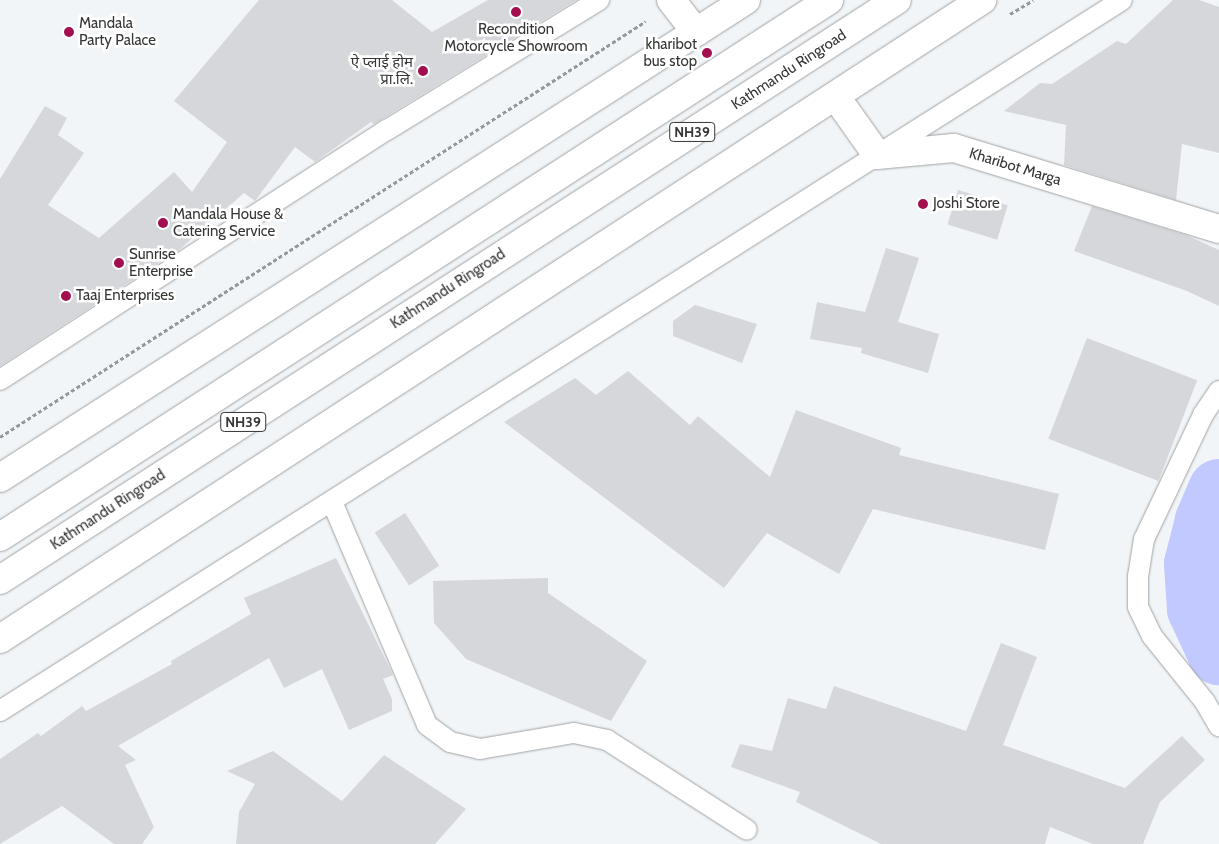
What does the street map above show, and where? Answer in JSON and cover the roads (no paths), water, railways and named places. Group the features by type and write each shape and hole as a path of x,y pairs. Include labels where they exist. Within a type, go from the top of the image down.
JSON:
{"main road":[{"path":"0,478 746,0"},
{"name":"NH39","path":"0,537 829,0"},
{"name":"Kathmandu Ringroad","path":"0,580 897,0"},
{"path":"0,639 836,97 982,0"},
{"path":"672,2 696,32"},
{"path":"836,97 876,155"},
{"name":"Kharibot Marga","path":"876,155 954,148 1219,229"}],"lane":[{"path":"0,380 386,130 599,0"},
{"path":"0,711 1122,0"},
{"path":"1219,391 1203,415 1144,539 1138,574 1138,607 1152,636 1205,702 1219,726"},
{"path":"332,502 427,725 450,742 480,749 574,733 607,740 747,830"}],"waterway":[{"path":"1219,490 1206,521 1195,564 1198,609 1219,654"}],"place":[{"name":"Recondition Motorcycle Showroom","path":"516,12"},
{"name":"Mandala Party Palace","path":"69,32"},
{"name":"kharibot bus stop","path":"707,53"},
{"name":"ऐ प्लाई होम प्रा.लि.","path":"423,71"},
{"name":"Joshi Store","path":"923,204"},
{"name":"Mandala House & Catering Service","path":"163,223"},
{"name":"Sunrise Enterprise","path":"119,263"},
{"name":"Taaj Enterprises","path":"66,296"}]}
